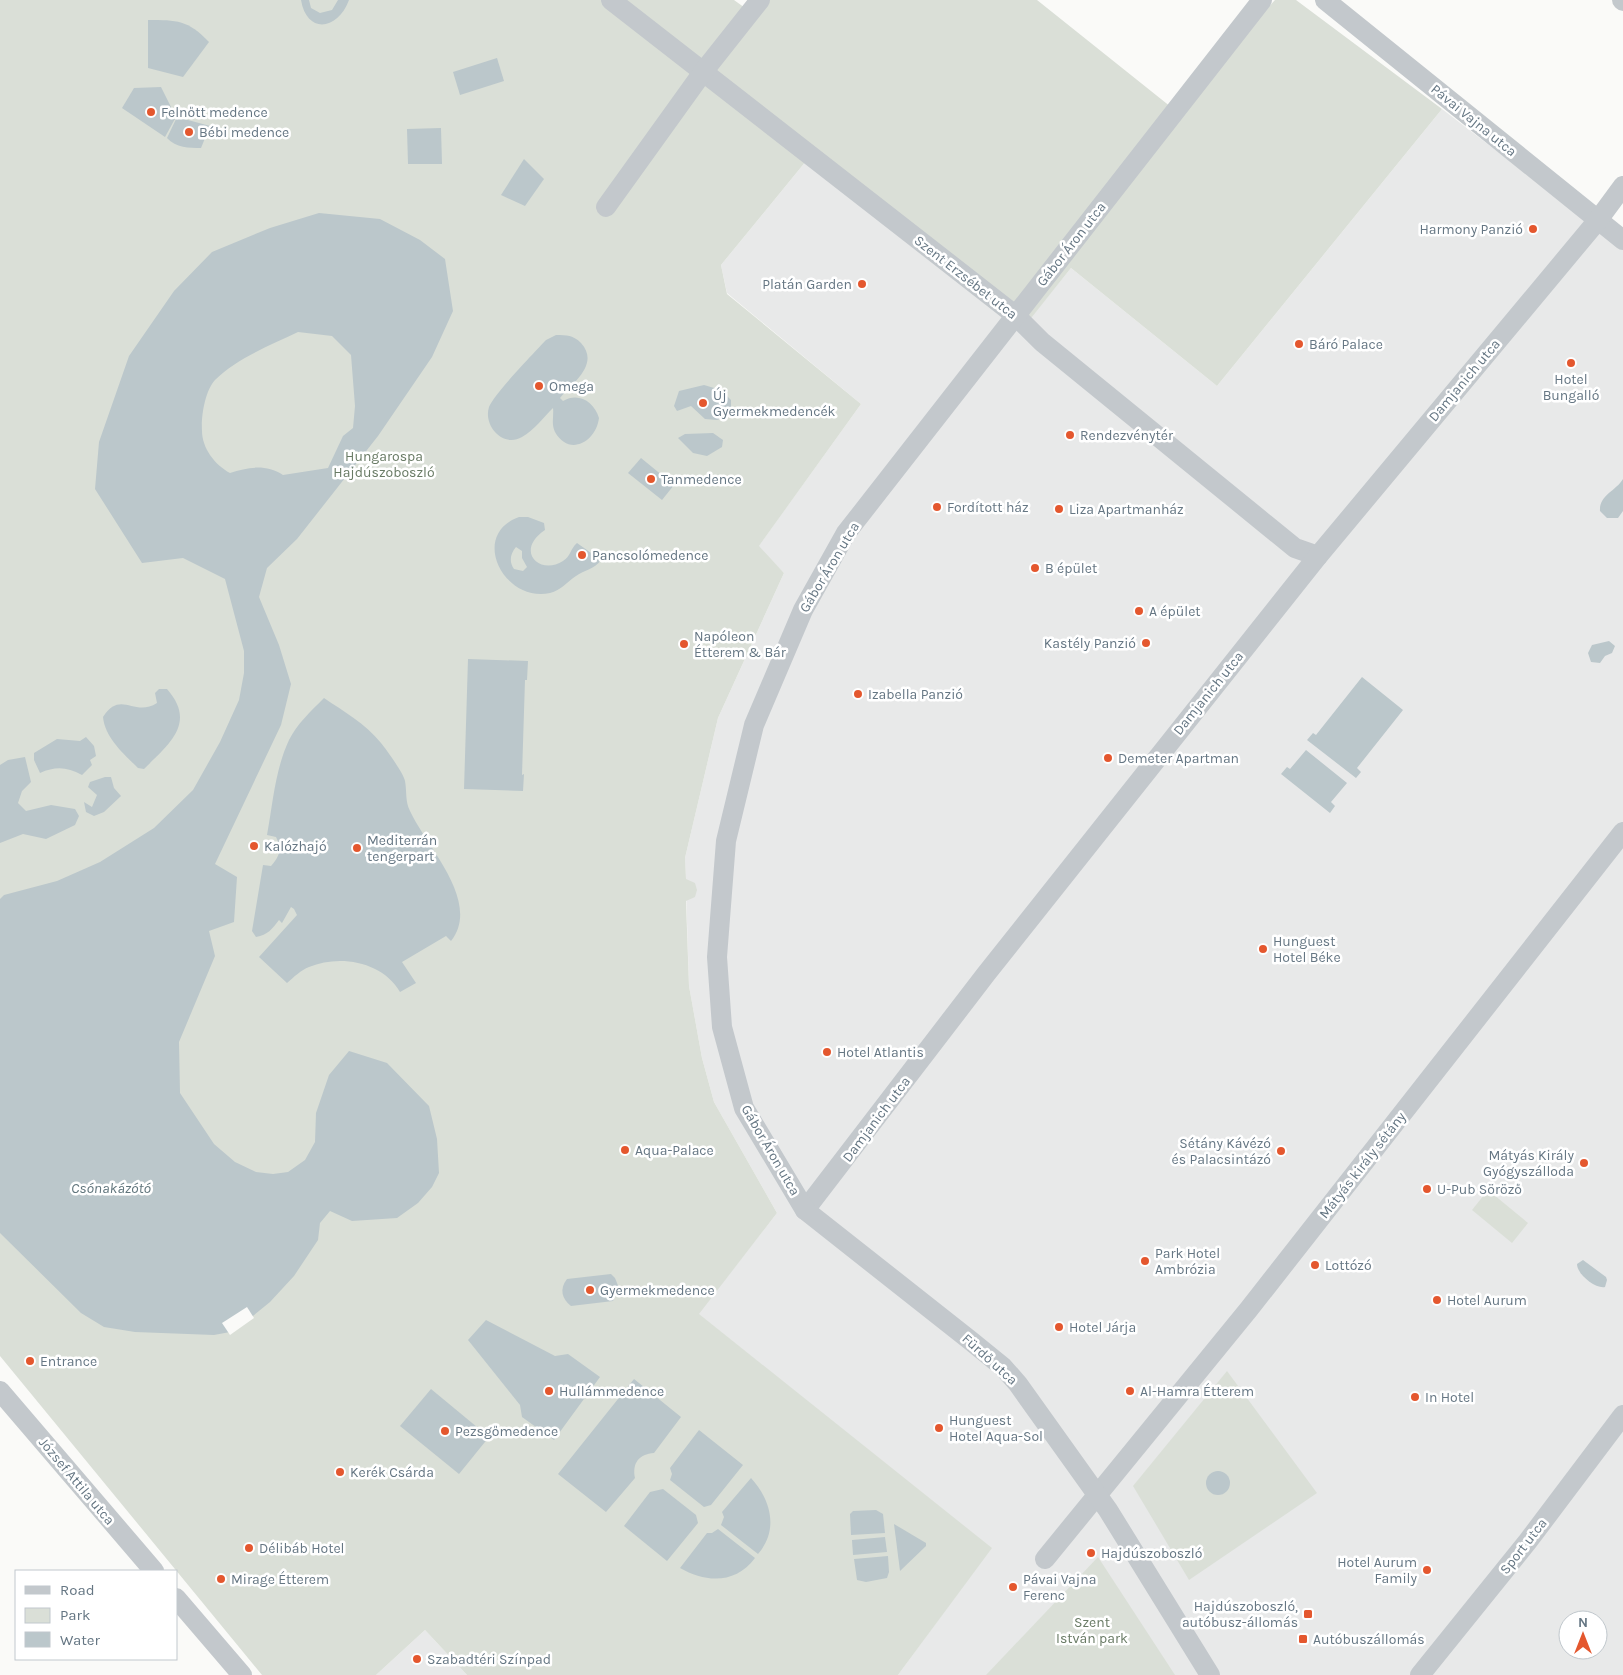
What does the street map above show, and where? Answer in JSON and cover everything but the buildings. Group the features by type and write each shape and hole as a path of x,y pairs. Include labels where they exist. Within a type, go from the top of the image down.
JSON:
{"street":[{"name":"Szent Erzsébet utca","path":"611,0 1015,315 1042,342 1295,548 1318,556"},
{"path":"606,206 704,72 760,0"},
{"name":"Gábor Áron utca","path":"806,1210 744,1108 722,1027 717,957 728,832 754,725 803,610 846,533 1262,0"},
{"name":"Pávai Vajna utca","path":"1325,0 1623,240"},
{"name":"Damjanich utca","path":"806,1210 992,967 1318,556 1598,220 1623,186"},
{"name":"Mátyás király sétány","path":"1098,1495 1260,1294 1623,832"},
{"name":"Fürdő utca","path":"806,1210 881,1268 1003,1368 1018,1384 1098,1495 1210,1675"},
{"name":"József Attila utca","path":"3,1399 153,1570"},
{"name":"Sport utca","path":"1420,1675 1528,1541 1623,1415"},
{"path":"1045,1559 1098,1495"},
{"path":"178,1600 242,1675"}],"shaded area":[{"path":"1442,109 1623,248 1623,1675 898,1675 991,1548 698,1314 777,1213 714,1102 702,1058 689,986 685,858 718,718 784,573 758,547 861,404 727,293 721,265 811,155 1024,326 1071,268 1217,386"},
{"path":"425,1630 467,1675 376,1675"}],"green space":[{"name":"Hungarospa Hajdúszoboszló","path":"0,0 734,0 752,13 763,0 1037,0 1176,111 1275,0 1296,0 1442,109 1217,386 1071,268 1024,327 811,155 721,265 727,294 861,404 759,546 784,573 718,718 685,858 686,879 695,883 697,890 695,897 686,901 689,986 702,1058 714,1102 777,1213 699,1314 992,1548 898,1675 467,1675 425,1630 376,1675 262,1675 178,1573 178,1570 176,1570 0,1356"},
{"path":"1488,1190 1528,1223 1512,1243 1472,1210"},
{"path":"1227,1371 1317,1493 1189,1580 1133,1486"},
{"name":"Szent István park","path":"1098,1557 1175,1675 986,1675"}],"water":[{"path":"301,0 309,0 311,8 320,13 332,10 338,0 349,0 338,18 323,24 309,19 304,11"},
{"path":"148,20 175,21 188,25 209,42 183,77 148,68"},
{"path":"497,58 504,81 460,95 453,72"},
{"name":"Felnőtt medence","path":"161,87 176,117 165,137 122,108 134,88"},
{"name":"Bébi medence","path":"177,117 210,126 201,148 179,146 167,138"},
{"path":"441,128 442,164 408,164 407,129"},
{"path":"524,159 544,179 525,206 501,195"},
{"name":"Csónakázótó","path":"319,213 380,219 420,240 445,259 453,311 432,357 378,436 297,539 267,568 259,597 279,645 291,684 281,725 215,864 237,877 234,922 209,931 215,956 179,1042 180,1093 214,1144 235,1162 256,1172 273,1174 288,1172 305,1160 315,1142 316,1113 329,1075 349,1051 387,1063 429,1106 437,1139 439,1173 432,1187 418,1203 397,1218 352,1221 330,1211 320,1223 318,1240 294,1276 270,1302 230,1332 214,1335 135,1332 104,1327 81,1313 0,1233 0,899 4,895 57,881 100,862 154,828 193,790 220,742 239,700 244,673 244,651 225,579 183,558 142,563 95,489 99,442 129,356 174,291 212,252 270,228","holes":["298,332 332,336 351,355 355,406 353,428 343,436 328,468 283,475 264,468 243,469 230,473 224,470 207,450 202,431 204,404 215,380 233,365"]},
{"name":"Omega","path":"556,335 570,336 578,340 586,351 588,358 582,373 560,398 563,401 569,398 580,398 590,403 599,418 597,427 587,440 574,445 567,444 555,432 553,408 522,437 508,440 496,433 492,428 488,414 489,407 498,393 524,363 546,340"},
{"name":"Új Gyermekmedencék","path":"704,385 721,390 731,400 731,410 728,416 717,420 705,419 691,406 677,411 674,406 679,391"},
{"name":"Új Gyermekmedencék","path":"713,433 723,440 722,447 707,456 693,453 678,438 685,434"},
{"name":"Tanmedence","path":"641,458 674,485 662,500 628,473"},
{"path":"1623,479 1623,511 1618,518 1607,518 1600,511 1602,501"},
{"name":"Pancsolómedence","path":"519,517 528,517 544,523 545,530 536,538 531,553 539,563 554,565 563,561 577,543 601,560 557,590 550,593 533,593 519,588 507,578 498,566 495,552 496,538 504,526","holes":["516,547 522,551 522,558 527,567 523,571 514,569 511,561 511,555"]},
{"path":"1609,641 1615,646 1612,653 1605,656 1600,663 1591,662 1588,653 1592,645"},
{"path":"468,659 528,661 527,680 525,680 523,791 464,789"},
{"path":"1362,677 1403,710 1357,768 1361,772 1356,778 1307,740 1313,733 1316,735"},
{"path":"159,689 167,689 176,701 180,712 179,723 170,742 162,751 144,769 138,768 111,739 103,717 116,705 122,704 141,708 157,703 155,693"},
{"name":"Mediterrán tengerpart","path":"324,698 354,718 375,736 402,773 405,781 408,807 448,874 456,892 460,909 459,926 451,941 446,936 402,962 416,983 400,992 392,982 372,967 347,961 321,963 309,967 287,983 259,957 297,915 291,907 282,923 279,920 267,933 256,937 252,931 263,865 271,866 279,852 276,837 267,835 280,763 289,740 296,729"},
{"path":"86,737 94,746 96,756 90,760 92,765 82,775 61,768 40,773 34,760 34,753 57,739 80,741"},
{"path":"1306,750 1347,783 1331,802 1335,806 1330,813 1281,774 1287,767 1290,769"},
{"path":"25,757 31,782 22,791 18,803 26,811 51,805 75,809 79,816 75,825 46,839 23,834 0,843 0,765 8,760"},
{"path":"111,777 114,788 121,796 104,812 94,816 86,812 84,802 92,807 97,795 88,787 90,782"},
{"path":"1583,1260 1606,1277 1605,1287 1596,1286 1583,1276 1577,1264"},
{"name":"Gyermekmedence","path":"611,1274 619,1288 613,1301 571,1306 565,1300 562,1290 567,1279"},
{"name":"Hullámmedence","path":"486,1320 555,1356 568,1354 600,1377 554,1440 522,1417 520,1405 468,1340"},
{"path":"634,1379 681,1417 654,1453 644,1455 638,1460 634,1473 635,1478 606,1512 558,1474"},
{"name":"Pezsgőmedence","path":"431,1389 489,1437 459,1474 400,1426"},
{"path":"699,1430 743,1465 711,1505 704,1507 670,1480 672,1474 670,1468"},
{"path":"1218,1471 1226,1475 1230,1483 1226,1491 1218,1495 1210,1491 1206,1483 1210,1475"},
{"path":"751,1478 768,1505 770,1515 769,1535 765,1545 758,1554 721,1525 724,1517 722,1512"},
{"path":"663,1489 696,1515 698,1523 667,1561 624,1526 650,1492"},
{"path":"876,1510 883,1514 885,1533 851,1535 850,1514 853,1511"},
{"path":"894,1524 926,1543 926,1546 900,1571"},
{"path":"718,1529 755,1558 747,1567 730,1577 720,1578 700,1576 680,1568 707,1533 712,1533"},
{"path":"885,1537 887,1552 853,1555 852,1540"},
{"path":"888,1556 889,1572 887,1578 866,1582 857,1580 854,1559"}],"pier":[{"path":"247,1307 254,1318 230,1335 222,1323"}],"place":[{"name":"Felnőtt medence","path":"151,112"},
{"name":"Bébi medence","path":"189,132"},
{"name":"Harmony Panzió","path":"1533,229"},
{"name":"Platán Garden","path":"862,284"},
{"name":"Báró Palace","path":"1299,344"},
{"name":"Hotel Bungalló","path":"1571,363"},
{"name":"Omega","path":"539,386"},
{"name":"Új Gyermekmedencék","path":"703,403"},
{"name":"Rendezvénytér","path":"1070,435"},
{"name":"Tanmedence","path":"651,479"},
{"name":"Fordított ház","path":"937,507"},
{"name":"Liza Apartmanház","path":"1059,509"},
{"name":"Pancsolómedence","path":"582,555"},
{"name":"B épület","path":"1035,568"},
{"name":"A épület","path":"1139,611"},
{"name":"Kastély Panzió","path":"1146,643"},
{"name":"Napóleon Étterem & Bár","path":"684,644"},
{"name":"Izabella Panzió","path":"858,694"},
{"name":"Demeter Apartman","path":"1108,758"},
{"name":"Kalózhajó","path":"254,846"},
{"name":"Mediterrán tengerpart","path":"357,848"},
{"name":"Hunguest Hotel Béke","path":"1263,949"},
{"name":"Hotel Atlantis","path":"827,1052"},
{"name":"Aqua-Palace","path":"625,1150"},
{"name":"Sétány Kávézó és Palacsintázó","path":"1281,1151"},
{"name":"Mátyás Király Gyógyszálloda","path":"1584,1163"},
{"name":"U-Pub Söröző","path":"1427,1189"},
{"name":"Park Hotel Ambrózia","path":"1145,1261"},
{"name":"Lottózó","path":"1315,1265"},
{"name":"Gyermekmedence","path":"590,1290"},
{"name":"Hotel Aurum","path":"1437,1300"},
{"name":"Hotel Járja","path":"1059,1327"},
{"name":"Entrance","path":"30,1361"},
{"name":"Hullámmedence","path":"549,1391"},
{"name":"Al-Hamra Étterem","path":"1130,1391"},
{"name":"In Hotel","path":"1415,1397"},
{"name":"Hunguest Hotel Aqua-Sol","path":"939,1428"},
{"name":"Pezsgőmedence","path":"445,1431"},
{"name":"Kerék Csárda","path":"340,1472"},
{"name":"Délibáb Hotel","path":"249,1548"},
{"name":"Hajdúszoboszló","path":"1091,1553"},
{"name":"Hotel Aurum Family","path":"1427,1570"},
{"name":"Mirage Étterem","path":"221,1579"},
{"name":"Pávai Vajna Ferenc","path":"1013,1587"},
{"name":"Hajdúszoboszló, autóbusz-állomás","path":"1308,1614"},
{"name":"Autóbuszállomás","path":"1303,1639"},
{"name":"Szabadtéri Színpad","path":"417,1659"}]}
